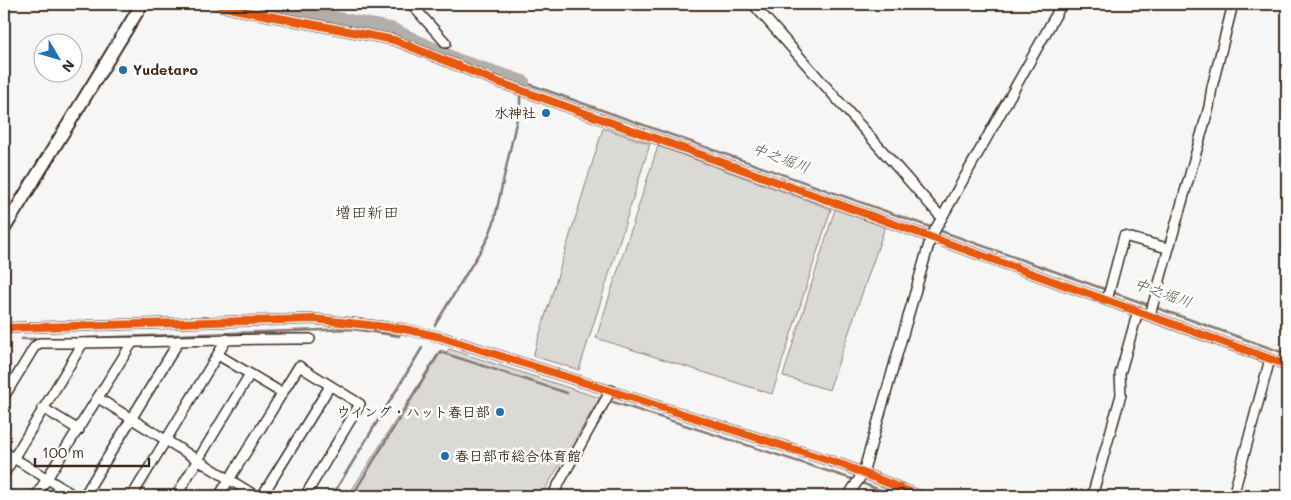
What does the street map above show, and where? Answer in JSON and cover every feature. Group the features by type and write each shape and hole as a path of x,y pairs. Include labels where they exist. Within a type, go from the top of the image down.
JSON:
{"main road":[{"path":"4,229 142,4"}],"street":[{"path":"216,4 233,9 394,40 498,82 932,236 1287,365"},
{"path":"411,4 446,43"},
{"path":"753,4 939,221"},
{"path":"848,496 861,475 932,236 1062,4"},
{"path":"1150,316 1167,248 1209,108 1212,87 1233,4"},
{"path":"1106,300 1124,236 1167,248"},
{"path":"1092,496 1121,395 1120,374 1138,311"},
{"path":"4,328 314,319 404,328 436,335 612,390 920,496"},
{"path":"132,496 227,338"},
{"path":"4,397 35,346 40,343 132,343 227,338 310,339"},
{"path":"84,496 179,341"},
{"path":"4,474 82,343"},
{"path":"36,496 132,343"},
{"path":"218,354 282,393"},
{"path":"1233,496 1270,359"},
{"path":"219,496 299,366 360,404 305,496"},
{"path":"176,496 250,374"},
{"path":"262,496 330,386"},
{"path":"552,496 612,390"},
{"path":"98,398 256,496"},
{"path":"43,408 79,430"},
{"path":"4,452 75,496"}],"shaded area":[{"path":"603,128 650,144 579,370 533,356"},
{"path":"658,146 831,209 772,394 596,338"},
{"path":"835,209 885,227 829,390 783,376"},
{"name":"ウイング・ハット春日部","path":"449,349 600,398 541,496 348,496 440,350 447,352"}],"waterway":[{"name":"中之堀川","path":"262,4 391,29 459,61 523,82"},
{"name":"中之堀川","path":"522,86 523,82 933,228"},
{"path":"435,325 487,240 494,222 520,105 520,94"},
{"name":"中之堀川","path":"938,230 1107,290"},
{"name":"中之堀川","path":"1112,292 1287,354"},
{"path":"59,339 353,329 399,336"},
{"path":"22,339 41,339"},
{"path":"332,496 422,348"},
{"path":"352,496 440,352 567,393"},
{"path":"613,402 849,478 895,496"}],"cycle path":[{"path":"215,4 394,40 498,82 1287,365"},
{"path":"4,328 314,319 404,329 441,337 843,465 920,496"}],"place":[{"name":"Yudetaro","path":"123,70"},
{"name":"水神社","path":"546,113"},
{"name":"ウイング・ハット春日部","path":"500,412"},
{"name":"春日部市総合体育館","path":"445,456"}],"district":[{"name":"増田新田","path":"367,212"}]}
